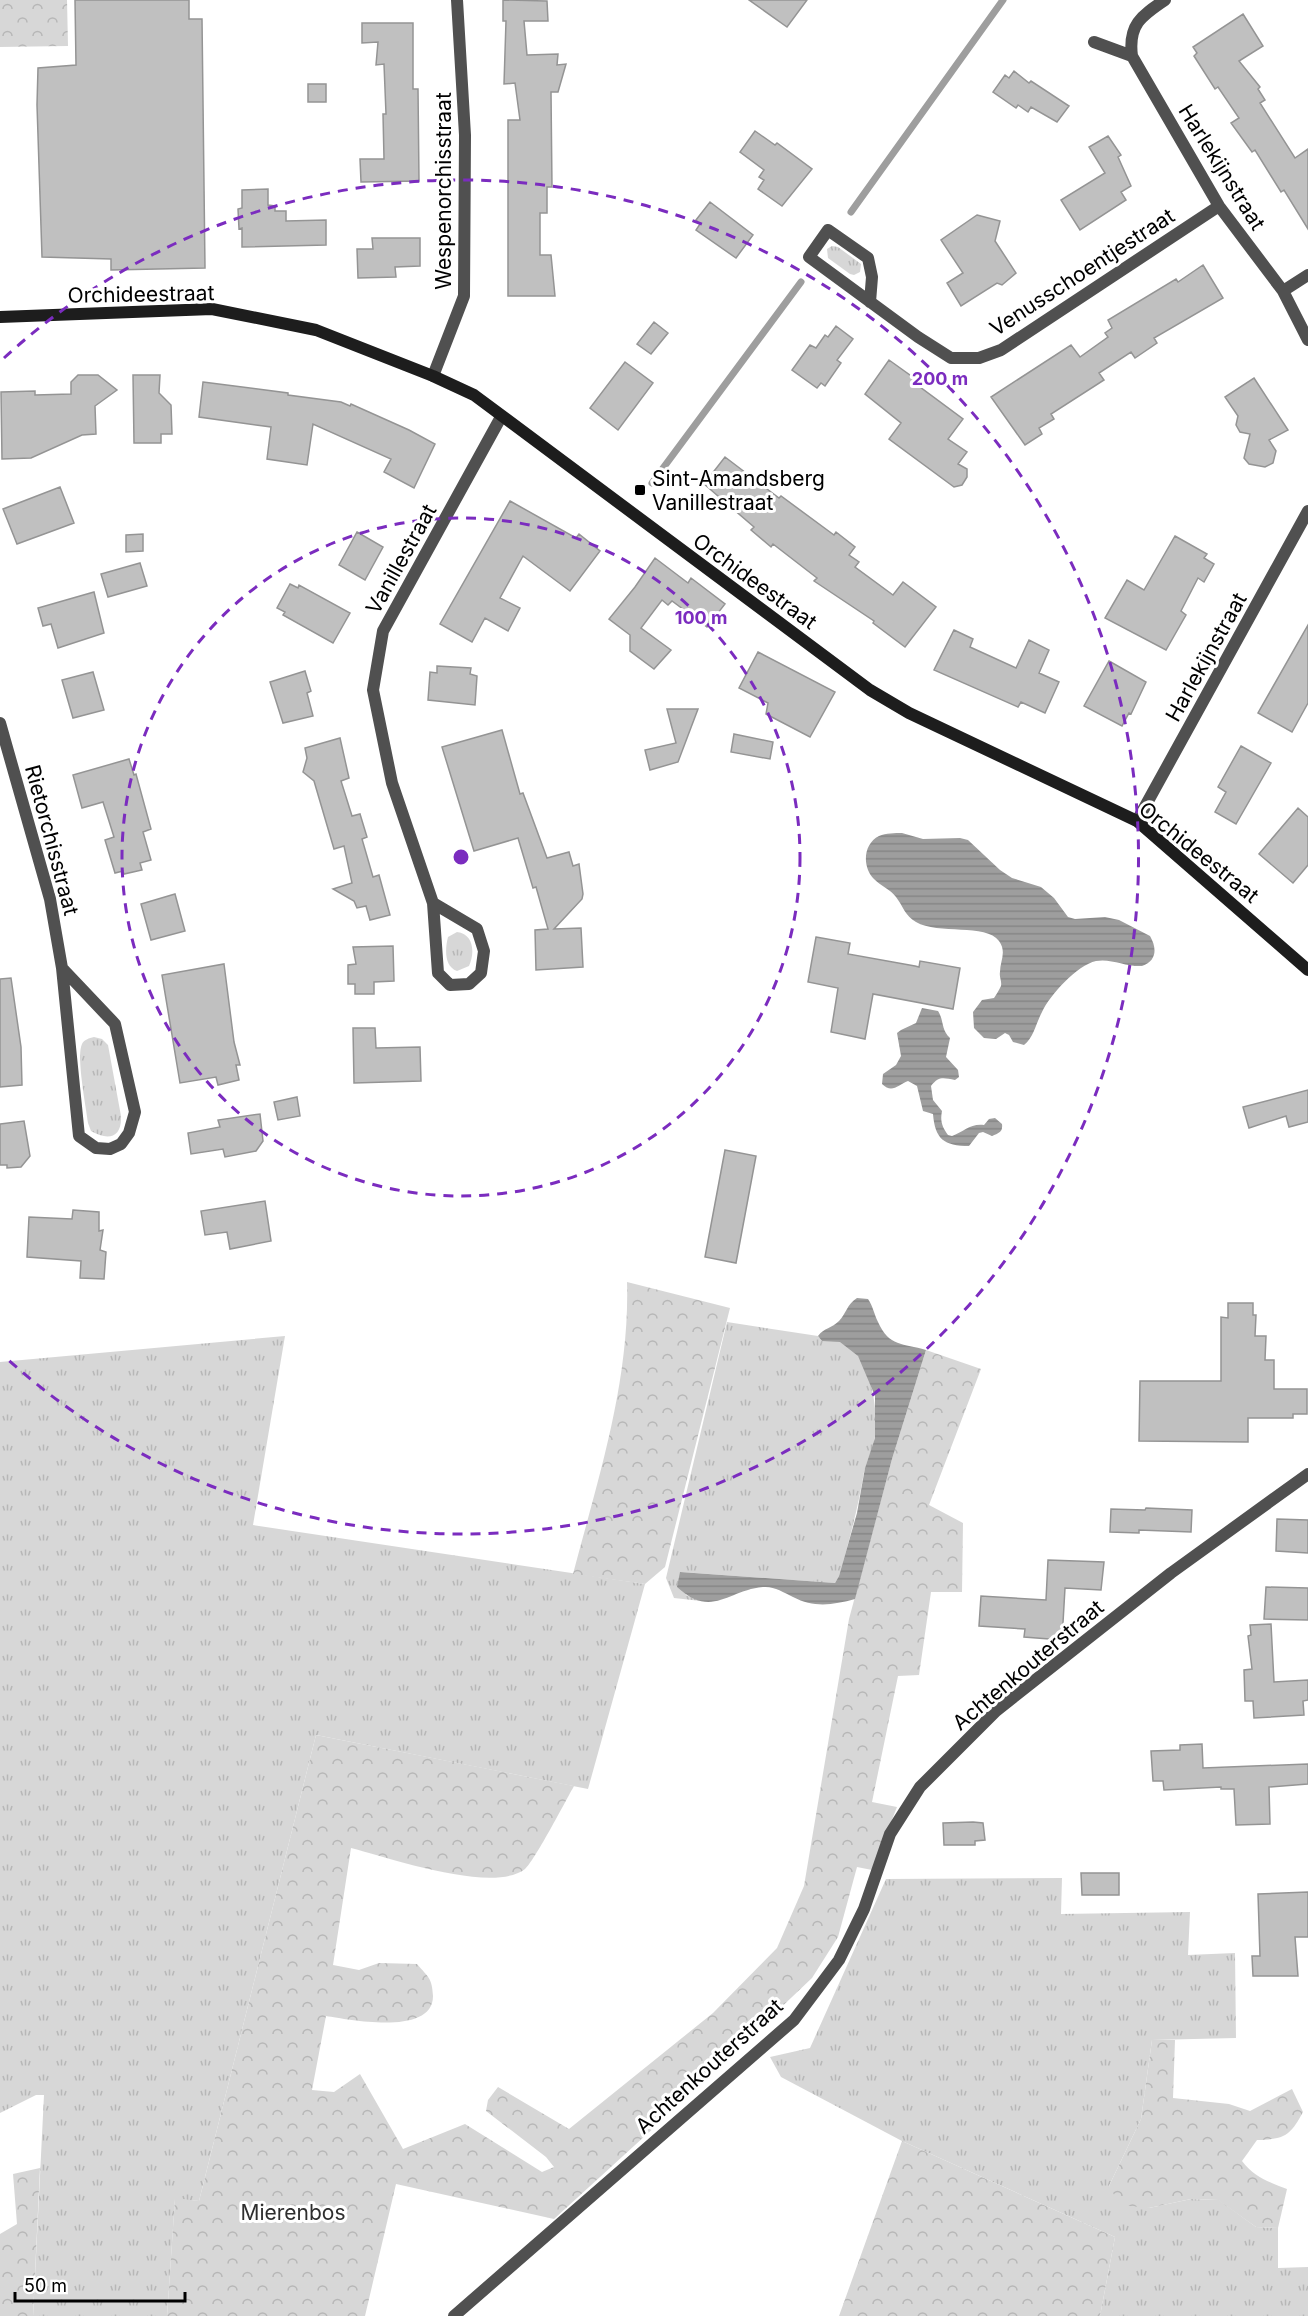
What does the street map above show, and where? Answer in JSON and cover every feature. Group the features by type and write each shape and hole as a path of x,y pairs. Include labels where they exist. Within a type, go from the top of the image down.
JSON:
{"street":[{"name":"Wespenorchisstraat","path":"433,376 464,296 465,135 457,0"},
{"name":"Harlekijnstraat","path":"1165,0 1141,16 1131,42 1132,56 1219,206 1283,291 1308,340"},
{"path":"1094,42 1132,56"},
{"name":"Venusschoentjestraat","path":"870,302 872,277 868,258 828,230 809,257 870,302 918,337 951,357 979,358 1000,350 1219,206"},
{"path":"1283,291 1308,275"},
{"name":"Orchideestraat","path":"0,317 212,309 316,330 433,376 474,395 870,690 909,713 1137,821 1308,970"},
{"name":"Vanillestraat","path":"434,903 477,929 484,951 481,973 469,984 450,985 438,973 434,903 392,783 372,690 383,631 501,417"},
{"name":"Harlekijnstraat","path":"1137,821 1308,512"},
{"name":"Rietorchisstraat","path":"0,723 50,899 63,968 79,1136 96,1148 110,1149 121,1144 129,1133 135,1112 115,1024 63,968"},
{"name":"Achtenkouterstraat","path":"454,2316 794,2019 839,1960 864,1909 890,1834 920,1787 988,1720 1171,1573 1308,1474"}],"green space":[{"path":"0,0 67,0 68,46 0,47"},
{"path":"832,246 838,247 861,264 860,272 850,274 828,258 827,249"},
{"path":"457,932 467,936 470,940 472,955 469,966 457,971 450,965 446,952 448,937"},
{"path":"94,1037 102,1039 108,1045 121,1116 119,1129 113,1136 103,1136 91,1131 88,1123 80,1050 84,1041"},
{"path":"627,1282 730,1308 665,1567 645,1584 573,1574 602,1466 618,1393 627,1319"},
{"path":"727,1322 818,1336 822,1341 841,1342 851,1348 866,1369 874,1398 875,1437 864,1472 839,1576 835,1583 681,1572 686,1595 701,1601 674,1598 666,1578"},
{"path":"285,1336 253,1525 645,1584 588,1789 316,1735 199,2201 175,2199 167,2316 33,2316 44,2095 36,2095 0,2113 0,1362"},
{"name":"Mierenbos","path":"926,1350 981,1369 929,1505 963,1523 962,1592 931,1592 919,1675 898,1676 872,1802 897,1807 872,1870 857,1867 838,1937 812,1978 554,2219 396,2184 365,2316 167,2316 175,2198 199,2201 316,1735 574,1786 529,1864 525,1869 510,1876 490,1878 441,1872 351,1848 333,1965 359,1970 379,1963 417,1964 429,1978 433,1996 429,2009 420,2017 406,2021 371,2022 326,2016 312,2090 334,2092 360,2074 403,2149 465,2124 542,2172 554,2167 546,2157 486,2111 488,2100 498,2087 569,2129 713,2013 777,1948 804,1886 849,1619 892,1459"},
{"path":"1062,1878 1061,1914 1190,1912 1188,1955 1235,1953 1236,2038 1152,2040 1141,2119 1109,2186 1149,2208 1191,2199 1219,2200 1256,2227 1278,2228 1278,2268 1308,2267 1308,2316 1100,2316 1115,2237 902,2141 781,2077 770,2057 810,2048 886,1879"},
{"path":"1152,2040 1175,2040 1173,2098 1229,2104 1250,2111 1292,2089 1303,2112 1294,2126 1286,2135 1274,2139 1257,2140 1242,2161 1257,2175 1287,2189 1278,2228 1256,2227 1218,2200 1191,2199 1149,2208 1120,2205 1109,2186 1141,2119"},
{"path":"902,2141 1115,2237 1100,2316 839,2316"},
{"path":"40,2168 33,2316 0,2316 0,2234 17,2224 13,2174"}],"shaded area":[{"path":"902,833 923,839 960,838 968,840 1012,878 1041,887 1054,898 1068,917 1075,919 1105,917 1119,920 1150,936 1154,945 1151,961 1142,966 1102,960 1089,964 1073,974 1051,997 1024,1045 1013,1042 1005,1033 996,1039 984,1038 974,1028 973,1012 982,1000 994,998 1001,986 1003,953 1001,945 993,936 984,932 936,928 912,920 894,894 874,879 866,862 870,844 879,836"},
{"path":"922,1008 938,1011 945,1032 950,1038 946,1057 958,1070 959,1077 955,1080 942,1078 931,1086 933,1100 942,1111 941,1121 946,1132 952,1136 971,1127 984,1125 989,1119 995,1118 1002,1124 999,1133 992,1136 983,1132 979,1133 969,1146 953,1145 939,1135 933,1114 923,1111 917,1086 908,1081 892,1088 882,1084 883,1074 896,1065 901,1056 897,1033 916,1023"},
{"path":"857,1298 868,1299 882,1330 892,1340 926,1350 892,1459 855,1599 831,1604 808,1603 771,1587 751,1589 710,1602 689,1596 677,1587 680,1572 835,1583 839,1576 857,1513 865,1468 875,1438 875,1396 858,1356 840,1342 822,1341 818,1336 839,1321"}],"building":[{"path":"75,0 189,0 189,19 202,19 205,268 111,270 111,259 42,257 38,68 76,65"},
{"path":"503,0 547,1 548,21 524,21 527,55 558,54 557,65 566,64 558,92 551,92 552,187 547,187 547,213 540,213 540,255 551,255 555,296 508,296 508,120 520,120 515,83 504,84 506,21 503,21"},
{"path":"749,0 807,0 787,27"},
{"path":"1243,14 1263,46 1239,61 1260,87 1258,89 1265,100 1260,103 1295,158 1308,149 1308,229 1284,190 1281,192 1255,150 1252,152 1231,123 1239,118 1218,87 1215,89 1194,56 1197,53 1193,47"},
{"path":"362,23 413,23 413,89 418,89 419,181 361,182 360,159 384,159 383,114 386,114 384,64 376,65 378,42 362,43"},
{"path":"1014,71 1029,83 1031,81 1069,106 1057,122 1031,107 1028,112 1018,105 1016,108 993,92 1005,75 1009,78"},
{"path":"308,84 326,84 326,102 308,102"},
{"path":"755,131 775,145 777,143 812,169 782,206 758,189 764,180 759,177 764,170 740,152"},
{"path":"1108,136 1121,155 1118,157 1131,186 1121,192 1126,200 1080,230 1061,200 1105,173 1089,147"},
{"path":"268,189 268,205 275,206 275,211 286,211 286,221 326,220 326,245 242,247 242,228 239,229 238,209 242,208 242,190"},
{"path":"710,202 753,235 736,258 696,230 700,224 696,220"},
{"path":"977,215 1000,221 995,241 1016,273 1002,285 997,283 961,306 947,283 963,273 941,240"},
{"path":"372,238 420,238 420,266 395,267 396,277 358,278 357,249 373,249"},
{"path":"1203,265 1223,298 1154,338 1157,343 1135,358 1131,352 1099,373 1104,380 1051,414 1054,419 1039,428 1042,434 1025,445 991,397 1071,345 1080,357 1108,337 1105,333 1112,328 1108,320 1176,279 1178,282"},
{"path":"654,322 668,333 651,354 637,344"},
{"path":"836,326 853,339 837,360 841,363 825,386 821,383 817,388 792,370 810,345 816,348 825,335 828,337"},
{"path":"889,360 914,378 912,381 963,419 948,439 967,452 958,464 967,469 967,477 962,485 954,487 889,439 901,423 865,394"},
{"path":"625,362 653,383 618,430 590,408"},
{"path":"78,375 98,375 117,390 95,406 96,434 82,435 31,458 2,459 1,392 35,391 35,395 71,394 71,382"},
{"path":"133,375 160,375 159,393 171,405 172,434 161,434 161,443 134,443"},
{"path":"1254,378 1288,430 1269,440 1276,451 1273,463 1265,467 1249,464 1244,458 1250,434 1240,432 1236,425 1238,416 1225,397"},
{"path":"203,382 288,393 288,395 341,402 350,406 351,404 435,444 414,488 384,472 391,459 313,424 307,465 267,459 271,427 199,417"},
{"path":"725,457 779,498 781,496 834,535 836,532 855,547 849,555 859,562 855,567 893,595 903,582 936,607 905,647 873,623 874,621 814,581 817,578 773,544 771,547 751,530 754,527 704,484"},
{"path":"60,487 74,523 17,544 3,509"},
{"path":"510,501 576,538 579,534 600,551 570,591 523,556 500,598 520,608 508,631 485,618 472,642 440,624"},
{"path":"357,532 383,547 365,580 339,565"},
{"path":"143,534 143,551 126,552 126,535"},
{"path":"1175,536 1207,554 1204,558 1214,564 1204,582 1198,578 1181,611 1186,615 1166,650 1105,618 1127,580 1144,590"},
{"path":"655,558 688,583 691,578 725,604 707,627 672,601 668,605 662,600 641,628 671,650 654,669 630,651 630,635 609,619"},
{"path":"140,563 147,586 108,597 101,574"},
{"path":"290,584 298,588 299,585 350,613 333,643 283,615 285,612 277,608"},
{"path":"94,592 104,633 58,648 51,624 43,626 38,608"},
{"path":"1308,625 1308,703 1292,732 1258,713"},
{"path":"954,630 973,639 970,647 1016,668 1029,640 1049,650 1039,673 1059,682 1045,713 1021,702 1018,707 934,670"},
{"path":"758,652 835,692 810,737 766,714 768,703 739,688"},
{"path":"1109,661 1146,682 1131,714 1129,713 1122,726 1084,706"},
{"path":"437,666 471,668 470,674 477,676 475,705 428,700 430,672 437,673"},
{"path":"305,671 311,691 307,693 313,716 283,723 270,682"},
{"path":"93,672 104,710 73,718 62,680"},
{"path":"667,709 698,709 678,762 650,770 645,750 676,743"},
{"path":"502,730 520,794 523,793 547,858 569,852 573,866 579,864 582,899 554,929 581,928 583,967 536,970 535,930 548,929 518,838 474,851 442,747"},
{"path":"734,734 773,742 770,759 731,752"},
{"path":"340,738 349,778 341,781 352,816 360,814 367,837 362,839 373,877 379,875 390,915 370,920 366,906 357,908 354,901 333,889 352,883 344,846 334,849 314,781 303,772 307,758 305,748"},
{"path":"1241,746 1271,763 1236,824 1215,812 1226,792 1218,787"},
{"path":"129,759 134,775 136,774 151,829 143,832 151,860 140,863 142,870 124,874 123,871 115,873 105,840 114,837 103,802 82,808 73,775"},
{"path":"1298,808 1308,817 1308,865 1293,883 1259,854"},
{"path":"175,894 185,931 151,940 141,904"},
{"path":"816,937 850,943 848,954 919,967 920,961 960,968 953,1009 873,994 865,1039 831,1032 838,988 808,982"},
{"path":"393,946 394,981 374,982 374,994 355,994 355,984 348,984 348,965 356,964 353,947"},
{"path":"224,964 234,1042 240,1065 236,1065 239,1080 218,1085 216,1077 180,1083 162,975"},
{"path":"11,978 21,1047 22,1085 0,1087 0,979"},
{"path":"353,1028 375,1028 376,1048 420,1047 421,1081 354,1083"},
{"path":"1308,1090 1308,1122 1289,1127 1286,1116 1249,1128 1243,1107"},
{"path":"297,1097 300,1116 278,1120 274,1102"},
{"path":"260,1114 263,1141 256,1151 225,1157 223,1149 191,1154 188,1133 220,1127 218,1120"},
{"path":"24,1121 30,1156 21,1167 7,1168 7,1165 0,1165 0,1124"},
{"path":"725,1150 756,1156 736,1263 705,1257"},
{"path":"265,1201 271,1241 230,1249 227,1232 205,1235 201,1211"},
{"path":"73,1210 99,1212 99,1231 103,1230 100,1250 106,1252 104,1279 80,1278 81,1261 27,1257 29,1217 72,1219"},
{"path":"1228,1303 1253,1303 1253,1315 1256,1315 1255,1336 1266,1336 1265,1360 1274,1360 1274,1389 1307,1389 1307,1414 1293,1414 1293,1418 1248,1418 1248,1442 1139,1441 1140,1381 1221,1381 1221,1317 1228,1318"},
{"path":"1146,1508 1192,1510 1191,1532 1139,1530 1139,1533 1110,1532 1111,1509 1145,1510"},
{"path":"1277,1519 1308,1520 1308,1553 1276,1551"},
{"path":"1048,1560 1104,1562 1101,1590 1065,1588 1062,1640 1024,1637 1025,1629 979,1626 981,1596 1046,1600"},
{"path":"1266,1587 1308,1588 1308,1620 1264,1619"},
{"path":"1271,1624 1274,1682 1308,1680 1308,1700 1303,1701 1304,1715 1254,1718 1253,1701 1245,1701 1244,1670 1252,1669 1248,1636 1251,1635 1250,1625"},
{"path":"1202,1744 1203,1768 1308,1764 1308,1784 1269,1787 1270,1824 1236,1825 1234,1789 1221,1789 1221,1787 1164,1790 1163,1781 1153,1781 1151,1751 1180,1750 1180,1745"},
{"path":"943,1823 983,1823 985,1840 975,1841 975,1845 944,1845"},
{"path":"1081,1873 1119,1873 1119,1895 1082,1895"},
{"path":"1308,1892 1308,1937 1295,1937 1298,1976 1253,1976 1252,1956 1260,1956 1258,1894"}],"waterway":[{"path":"851,212 1003,0"},
{"path":"652,483 801,282"}],"place":[{"name":"Sint-Amandsberg Vanillestraat","path":"640,490"}]}
